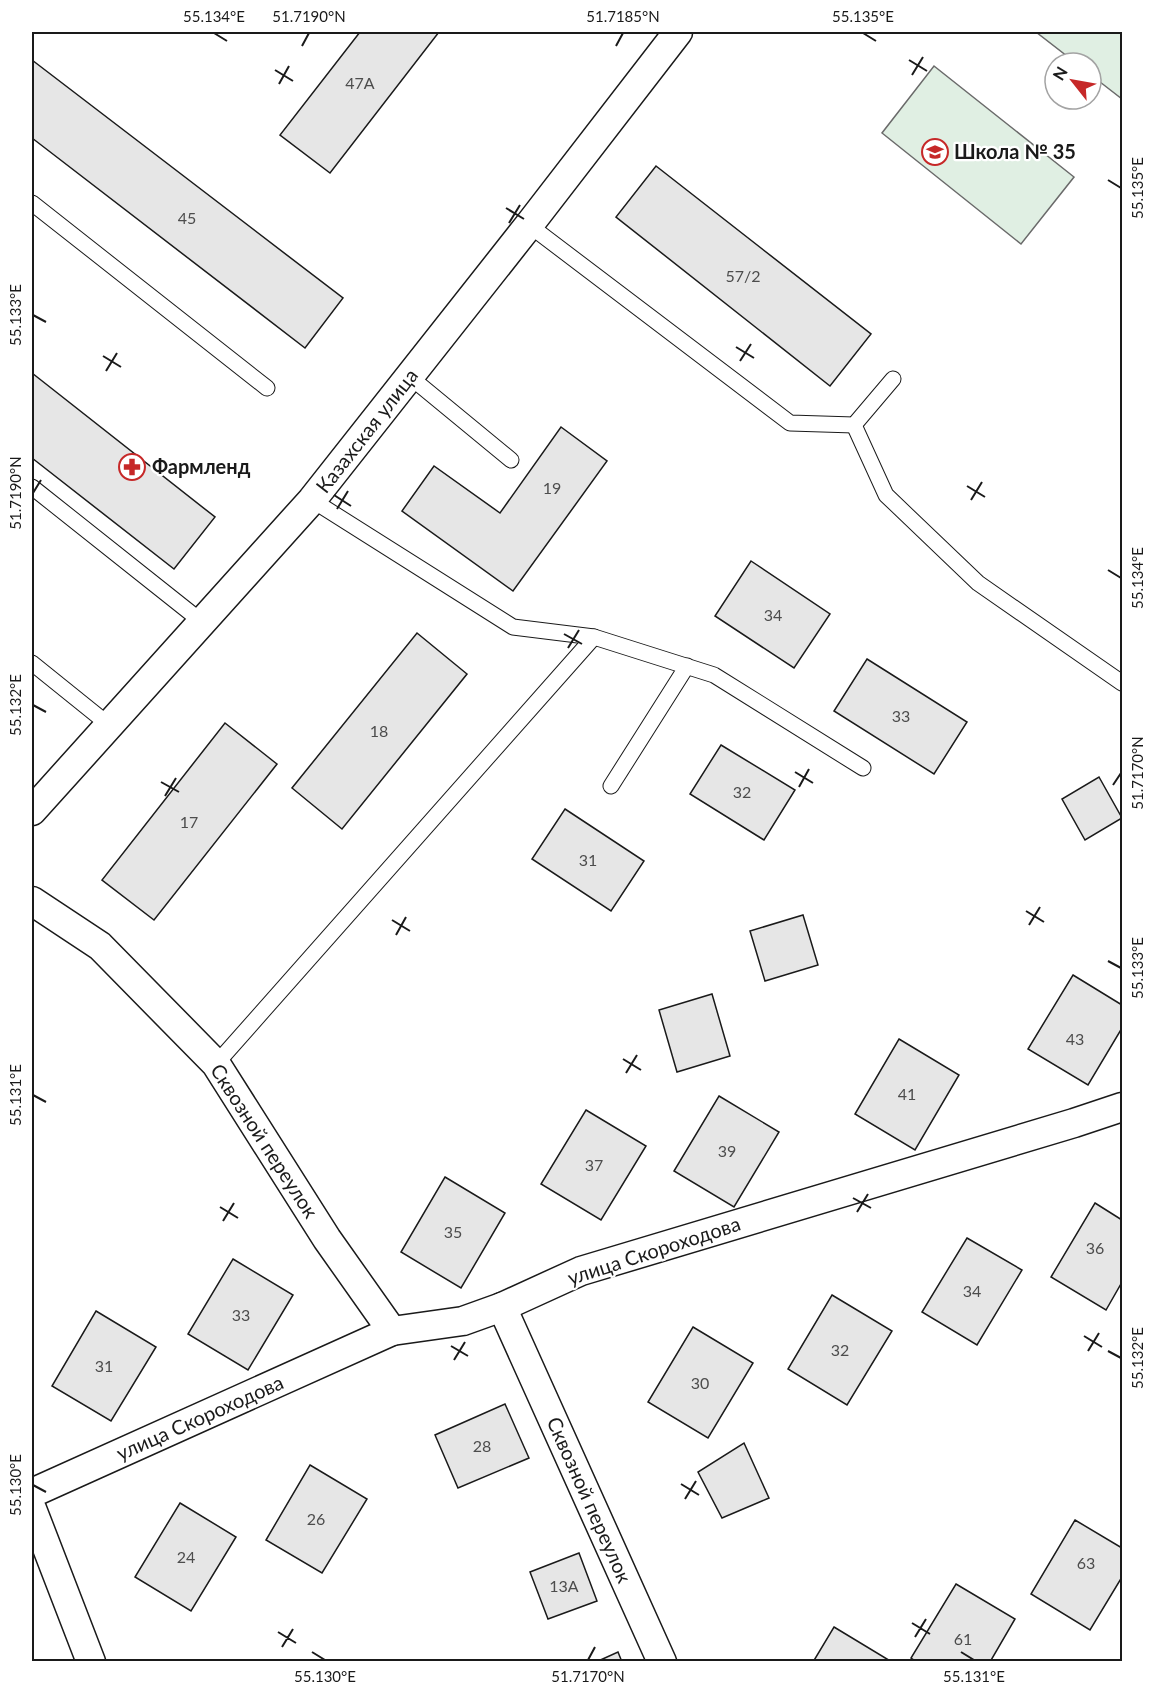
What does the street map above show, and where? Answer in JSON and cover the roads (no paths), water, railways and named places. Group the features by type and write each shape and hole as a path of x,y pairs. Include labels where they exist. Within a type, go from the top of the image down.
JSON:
{"street":[{"name":"Казахская улица","path":"32,811 312,500 678,32"},
{"name":"Сквозной переулок","path":"32,901 100,946 216,1064 327,1239 392,1331"},
{"name":"улица Скороходова","path":"32,1493 392,1331 463,1321 581,1271 1122,1107"},
{"name":"Сквозной переулок","path":"502,1306 662,1662"},
{"path":"32,1509 91,1662"}],"lane":[{"path":"32,203 267,388"},
{"path":"529,225 790,423 854,425"},
{"path":"410,376 511,460"},
{"path":"854,425 893,379"},
{"path":"854,425 886,495 969,575 987,590 1122,683"},
{"path":"32,487 202,622"},
{"path":"312,500 513,627 594,636 714,675 863,768"},
{"path":"216,1064 594,636"},
{"path":"32,663 109,725"},
{"path":"611,786 687,666"}],"place":[{"name":"Школа № 35","path":"935,152"},
{"name":"Фармленд","path":"132,467"}]}
